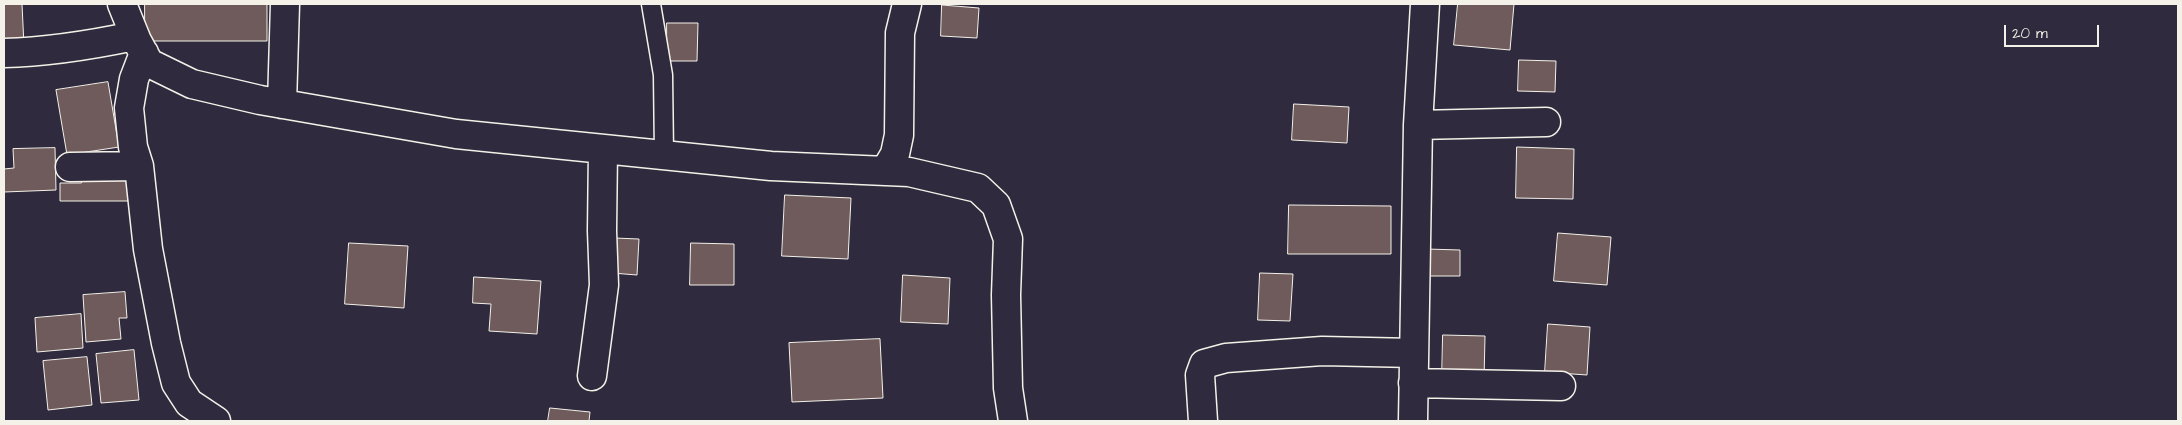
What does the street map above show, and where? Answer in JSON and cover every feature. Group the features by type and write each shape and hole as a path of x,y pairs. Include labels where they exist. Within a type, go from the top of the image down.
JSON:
{"street":[{"path":"122,4 139,44 150,63 192,84 282,104 456,134 771,166 909,172 978,188 996,205 1008,238 1006,295 1008,378 1013,421"},
{"path":"282,104 285,4"},
{"path":"885,171 895,154 899,135 900,32 907,4"},
{"path":"1413,421 1419,71 1425,4"},
{"path":"4,53 42,52 90,46 139,44"},
{"path":"139,44 130,108 133,147 139,166 148,249 166,343 176,383 188,403 216,421"},
{"path":"1418,124 1546,122"},
{"path":"592,376 604,285 602,231 603,149"},
{"path":"70,167 139,166"},
{"path":"1203,421 1200,374 1204,364 1226,358 1322,351 1414,353"},
{"path":"1413,383 1561,386"}],"lane":[{"path":"651,4 663,75 664,155"}],"building":[{"path":"4,4 22,4 24,46 4,47"},
{"path":"145,4 267,4 267,41 145,41"},
{"path":"1458,4 1514,4 1510,50 1454,45"},
{"path":"942,5 979,8 977,38 941,36"},
{"path":"667,23 698,23 697,61 667,61"},
{"path":"1519,60 1556,61 1555,92 1518,91"},
{"path":"108,82 119,147 67,155 56,90"},
{"path":"1294,104 1349,107 1347,143 1292,140"},
{"path":"1517,147 1574,149 1573,199 1516,198"},
{"path":"55,148 56,190 4,192 4,169 14,168 13,149"},
{"path":"81,176 128,176 128,201 60,201 60,183 81,183"},
{"path":"785,195 851,198 848,259 782,256"},
{"path":"1289,205 1391,206 1391,254 1288,254"},
{"path":"1558,233 1611,237 1607,285 1554,281"},
{"path":"614,238 639,239 637,275 612,273"},
{"path":"349,243 408,246 404,308 345,304"},
{"path":"691,243 734,244 734,285 690,285"},
{"path":"1426,249 1460,250 1460,276 1426,276"},
{"path":"1260,273 1293,274 1290,321 1258,320"},
{"path":"903,275 950,278 948,324 901,322"},
{"path":"474,277 541,281 537,334 489,331 491,304 473,303"},
{"path":"125,292 127,318 119,318 121,339 86,342 83,295"},
{"path":"81,314 83,348 37,352 35,318"},
{"path":"1548,324 1590,327 1587,375 1545,372"},
{"path":"1443,335 1485,336 1484,380 1442,378"},
{"path":"880,339 883,398 792,402 789,343"},
{"path":"134,350 139,400 101,403 96,354"},
{"path":"87,357 92,405 48,410 43,361"},
{"path":"550,408 590,412 589,421 548,421"}]}
